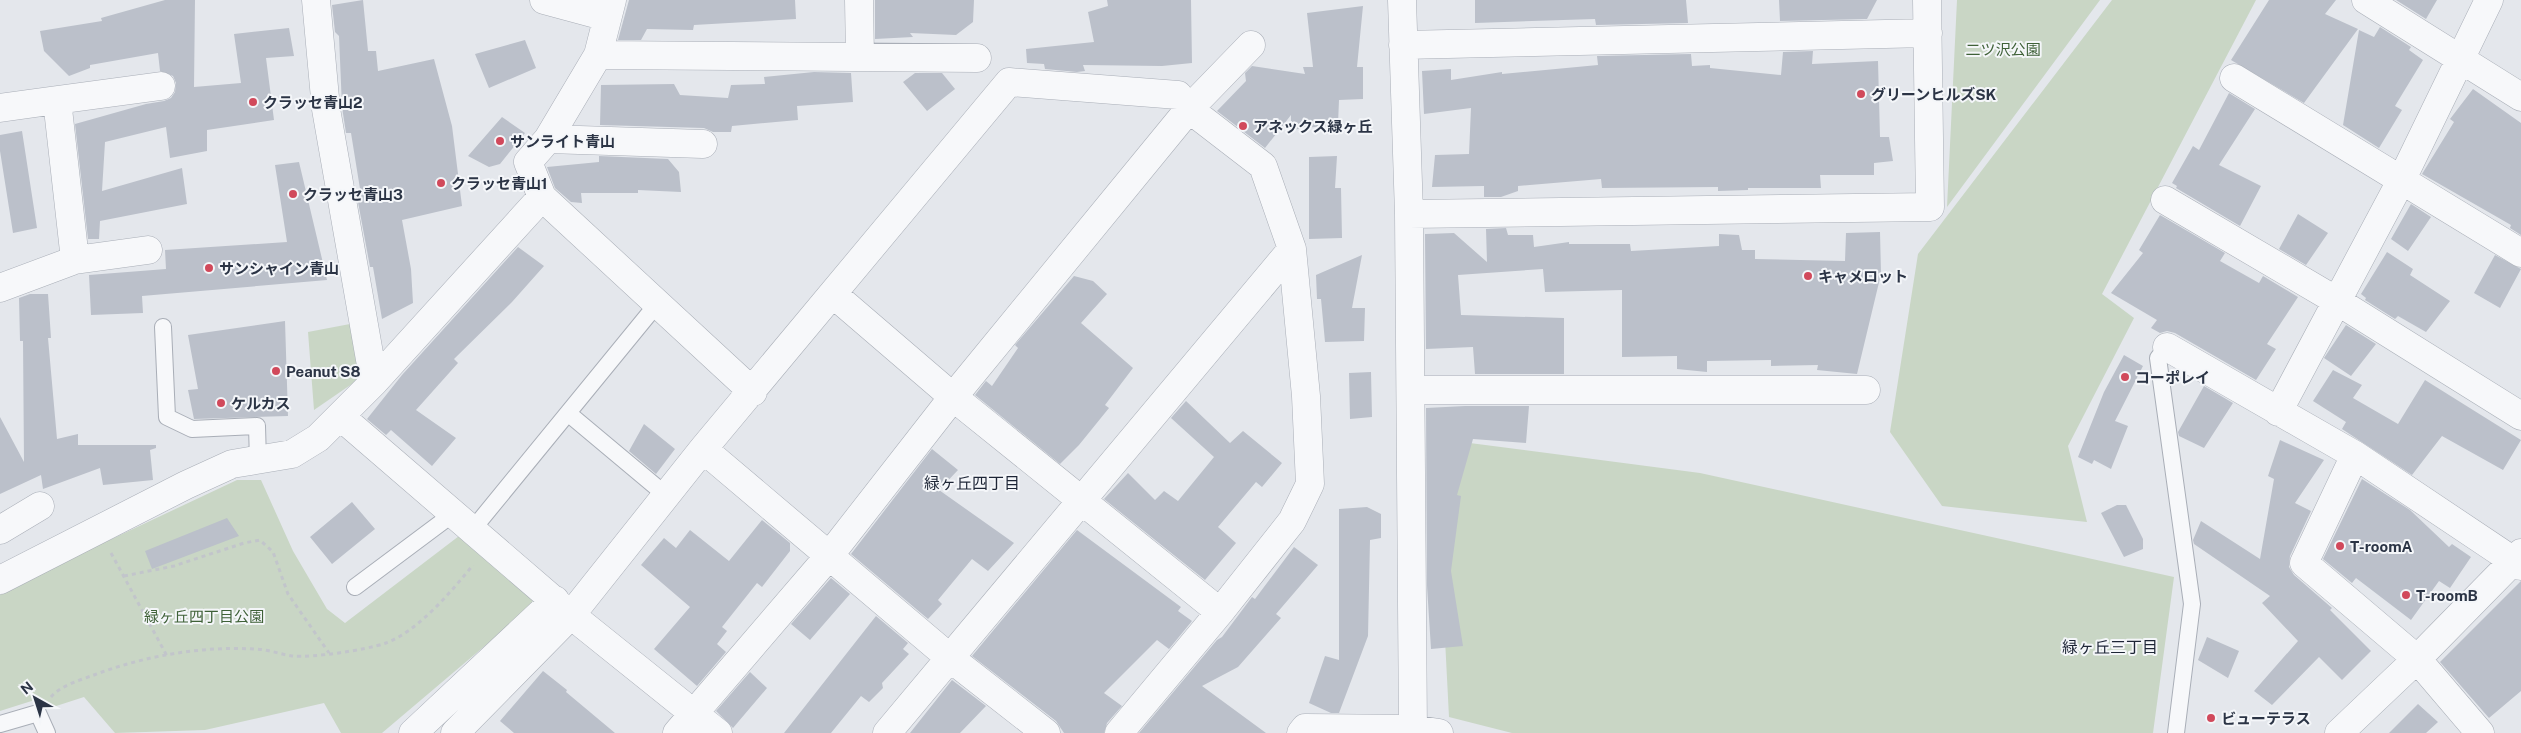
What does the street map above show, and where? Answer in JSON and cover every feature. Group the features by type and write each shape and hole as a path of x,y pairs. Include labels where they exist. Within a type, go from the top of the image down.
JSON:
{"street":[{"path":"316,0 326,109 374,382"},
{"path":"544,0 610,8 598,55 548,139 528,162 542,196 753,392"},
{"path":"859,0 860,57"},
{"path":"1402,0 1411,390 1413,731"},
{"path":"1408,214 1930,207 1927,0"},
{"path":"2366,0 2521,96"},
{"path":"2278,412 2402,179 2462,59 2489,0"},
{"path":"1403,45 1928,33"},
{"path":"685,723 829,556 953,397 1189,109 1251,45"},
{"path":"598,55 977,58"},
{"path":"2234,78 2521,253"},
{"path":"455,733 563,608 667,496 703,450 1009,82 1178,95 1189,109 1263,166 1292,249 1306,396 1310,484 1292,521 1220,612 1119,733"},
{"path":"0,108 161,86"},
{"path":"57,100 74,260"},
{"path":"548,139 703,144"},
{"path":"0,580 186,485 232,464 292,454 318,438 374,382 542,196"},
{"path":"2165,200 2337,301 2521,416"},
{"path":"886,733 1292,249"},
{"path":"0,288 74,260 148,250"},
{"path":"833,294 953,397 1082,498 1220,612"},
{"path":"2167,347 2278,412 2355,454 2518,560 2339,733"},
{"path":"1411,390 1866,390"},
{"path":"341,417 472,527 563,608 685,723 718,733"},
{"path":"703,450 950,658 1046,733"},
{"path":"2355,454 2304,563 2417,659 2480,733"},
{"path":"0,530 40,506"},
{"path":"413,733 563,608"},
{"path":"1301,733 1305,728 1439,733"}],"lane":[{"path":"355,587 472,527 569,414 657,304"},
{"path":"164,328 167,417 192,429 257,426 258,461"},
{"path":"2167,347 2158,358 2192,604 2176,733"},
{"path":"569,414 667,496"},
{"path":"0,724 38,713 46,733"}],"path":[{"path":"38,713 54,693 77,682 117,667 166,656 215,649 256,649 293,656 329,653 386,643 409,628 454,588 472,527"},
{"path":"98,530 166,656"},
{"path":"124,576 174,566 244,543 260,540 273,552 288,594 329,653"}],"green space":[{"name":"二ツ沢公園","path":"1957,0 2100,0 1947,207"},
{"path":"2112,0 2256,0 2102,294 2134,318 2068,446 2087,522 1942,506 1890,432 1918,254"},
{"path":"350,324 362,377 314,410 308,332"},
{"path":"1462,442 1700,473 2174,577 2153,733 1512,733 1449,717 1440,542"},
{"name":"緑ヶ丘四丁目公園","path":"237,480 261,480 293,551 327,609 345,623 459,536 531,589 533,605 382,733 341,733 324,703 205,730 115,733 84,697 50,708 41,698 0,711 0,595 99,545"}],"building":[{"path":"165,0 195,0 194,87 241,83 234,34 289,28 294,56 266,58 274,120 207,130 207,151 170,158 166,127 105,142 102,191 182,168 187,204 100,221 99,239 88,239 75,124 146,104 164,101 171,98 175,92 176,83 173,76 160,71 158,53 90,65 90,68 69,76 44,51 40,31 102,21 101,18"},
{"path":"363,0 368,51 376,51 378,71 434,59 452,126 462,206 402,220 411,269 413,303 382,319 373,267 370,267 357,196 361,195 351,133 346,133 342,107 339,36 335,32 332,5"},
{"path":"629,0 795,0 796,19 694,25 693,30 647,29 641,40 618,40"},
{"path":"875,0 974,0 973,22 956,35 910,33 913,37 875,39"},
{"path":"1107,0 1191,0 1192,63 1162,66 1083,65 1085,71 1077,72 1045,69 1044,64 1027,63 1026,49 1094,42 1088,12 1108,6"},
{"path":"1475,0 1686,0 1688,23 1596,25 1595,19 1475,23"},
{"path":"1779,0 1877,0 1867,19 1780,21"},
{"path":"2269,0 2336,0 2325,14 2358,29 2304,103 2231,60"},
{"path":"2396,0 2437,0 2426,19"},
{"path":"1363,6 1357,67 1363,67 1363,99 1339,100 1338,124 1291,130 1291,115 1265,148 1217,111 1246,81 1245,73 1252,66 1305,74 1303,67 1313,67 1307,13"},
{"path":"2380,27 2411,47 2409,50 2423,60 2395,106 2402,110 2379,148 2343,125 2359,30 2374,37"},
{"path":"525,40 536,68 489,88 475,54"},
{"path":"1813,51 1812,64 1878,61 1880,137 1889,137 1893,161 1874,163 1874,175 1820,175 1821,188 1748,188 1748,190 1718,191 1718,187 1602,188 1601,179 1518,186 1518,191 1501,197 1484,197 1484,186 1432,187 1435,155 1469,154 1471,108 1424,114 1422,71 1451,69 1451,80 1502,72 1502,74 1598,65 1597,56 1691,54 1692,66 1710,65 1710,68 1781,75 1783,52"},
{"path":"814,72 851,73 853,102 797,106 798,120 732,126 731,132 713,132 704,128 600,125 601,85 674,84 680,95 728,98 731,85 765,84 764,77"},
{"path":"915,73 942,73 955,89 927,111 903,82"},
{"path":"2473,89 2521,123 2521,235 2510,228 2511,225 2422,174 2454,122 2450,119"},
{"path":"2229,93 2255,109 2219,165 2261,186 2240,226 2176,188 2177,186 2172,183 2193,146 2199,150"},
{"name":"サンライト青山","path":"502,117 525,133 500,164 489,167 468,156"},
{"path":"22,131 37,228 13,233 0,151 0,135"},
{"path":"599,156 668,159 679,172 681,192 638,190 638,193 581,193 582,203 571,202 555,188 547,167 599,162"},
{"path":"1337,156 1335,188 1341,188 1342,238 1309,239 1309,157"},
{"path":"299,162 327,280 142,296 143,313 91,315 89,275 166,269 165,250 287,242 275,165"},
{"path":"2411,204 2431,217 2408,251 2391,239"},
{"path":"2298,214 2328,233 2306,265 2279,249"},
{"path":"2160,215 2225,253 2220,261 2259,283 2263,276 2298,297 2267,344 2276,349 2256,380 2175,333 2167,331 2160,333 2151,328 2157,320 2111,293 2143,253 2139,250"},
{"path":"1506,228 1508,235 1533,235 1534,247 1569,242 1569,244 1630,244 1631,251 1719,246 1719,234 1739,235 1742,250 1755,250 1755,259 1845,261 1846,233 1880,232 1881,274 1857,374 1817,370 1818,365 1771,366 1771,360 1707,361 1707,372 1677,369 1677,356 1622,357 1622,290 1545,292 1543,269 1458,275 1461,315 1564,318 1564,374 1475,374 1473,347 1426,349 1425,234 1454,233 1487,262 1486,229"},
{"path":"518,247 544,266 512,302 454,359 458,363 416,410 456,438 432,466 391,430 386,435 367,419 402,375"},
{"path":"2387,252 2413,269 2410,275 2450,301 2426,332 2398,316 2395,319 2365,300 2366,298 2361,294"},
{"path":"1362,255 1352,308 1365,308 1364,341 1325,342 1321,299 1317,299 1316,275"},
{"path":"2495,255 2521,269 2500,308 2474,293"},
{"path":"1074,276 1093,281 1107,294 1081,323 1133,368 1105,405 1109,408 1079,445 1060,464 975,395 986,381 992,386 1018,348 1015,345"},
{"path":"30,294 48,294 51,338 48,338 57,439 78,434 78,445 156,445 156,448 150,450 153,480 103,485 100,468 43,489 41,475 0,494 0,417 24,462 23,341 20,341 19,298"},
{"path":"285,321 288,416 194,419 188,390 198,389 188,335"},
{"path":"2346,325 2376,344 2351,376 2324,358"},
{"path":"2124,355 2143,366 2115,421 2128,426 2111,469 2094,460 2092,464 2078,457 2104,392"},
{"path":"2333,370 2362,385 2353,398 2398,424 2425,380 2521,440 2503,470 2442,436 2412,475 2342,429 2346,422 2313,401"},
{"path":"1371,372 1372,417 1350,419 1349,373"},
{"path":"2204,386 2233,403 2204,448 2179,436 2178,432"},
{"path":"1186,401 1230,443 1243,431 1282,463 1262,487 1256,482 1218,527 1236,543 1205,580 1104,499 1128,473 1155,500 1164,491 1178,501 1214,457 1171,418"},
{"path":"1529,406 1526,443 1473,439 1457,495 1461,496 1451,571 1463,646 1431,649 1427,586 1426,408"},
{"path":"644,424 675,449 656,474 629,451"},
{"path":"2280,440 2324,460 2295,503 2311,511 2290,556 2289,567 2294,575 2332,608 2330,610 2371,651 2342,680 2319,657 2272,705 2254,691 2298,641 2262,603 2270,596 2194,544 2193,540 2201,521 2260,559 2274,479 2268,476"},
{"path":"932,449 958,470 939,490 1014,543 988,571 972,559 938,600 942,604 928,619 851,554"},
{"path":"2362,479 2410,510 2449,547 2452,544 2471,557 2450,588 2439,581 2411,620 2356,578 2352,583 2323,559"},
{"path":"352,502 375,529 332,564 310,537"},
{"path":"2117,505 2126,505 2143,539 2143,549 2124,557 2101,513"},
{"path":"1367,507 1381,514 1381,538 1370,540 1368,636 1339,713 1331,713 1309,703 1325,656 1339,660 1339,509"},
{"path":"227,518 239,536 152,569 145,551"},
{"path":"762,520 790,543 790,551 762,587 757,583 722,627 727,631 717,644 726,652 697,686 654,649 690,607 641,565 664,538 676,548 690,530 729,561"},
{"path":"1077,530 1181,607 1178,611 1192,621 1169,649 1157,640 1104,693 1122,706 1107,723 1104,733 1064,733 1056,721 972,656"},
{"path":"1294,547 1318,565 1276,614 1281,618 1238,667 1202,686 1266,733 1139,733 1217,640 1222,637 1252,597 1255,599"},
{"path":"831,578 850,594 810,640 791,624"},
{"path":"2521,581 2521,691 2489,718 2440,662"},
{"path":"876,616 908,643 903,649 909,654 882,683 883,688 869,702 861,696 831,733 784,733"},
{"path":"2207,637 2239,651 2228,678 2198,660"},
{"path":"543,671 615,733 514,733 500,721"},
{"path":"750,672 767,688 733,728 716,711"},
{"path":"952,680 986,706 960,733 910,733"},
{"path":"2418,704 2438,722 2426,733 2389,733"}],"place":[{"name":"グリーンヒルズSK","path":"1861,94"},
{"name":"クラッセ青山2","path":"253,102"},
{"name":"アネックス緑ヶ丘","path":"1243,126"},
{"name":"サンライト青山","path":"500,141"},
{"name":"クラッセ青山1","path":"441,183"},
{"name":"クラッセ青山3","path":"293,194"},
{"name":"サンシャイン青山","path":"209,268"},
{"name":"キャメロット","path":"1808,276"},
{"name":"Peanut S8","path":"276,371"},
{"name":"コーポレイ","path":"2125,377"},
{"name":"ケルカス","path":"221,403"},
{"name":"T-roomA","path":"2340,546"},
{"name":"T-roomB","path":"2406,595"},
{"name":"ビューテラス","path":"2211,718"}],"district":[{"name":"緑ヶ丘四丁目","path":"972,483"},
{"name":"緑ヶ丘三丁目","path":"2110,647"}]}
